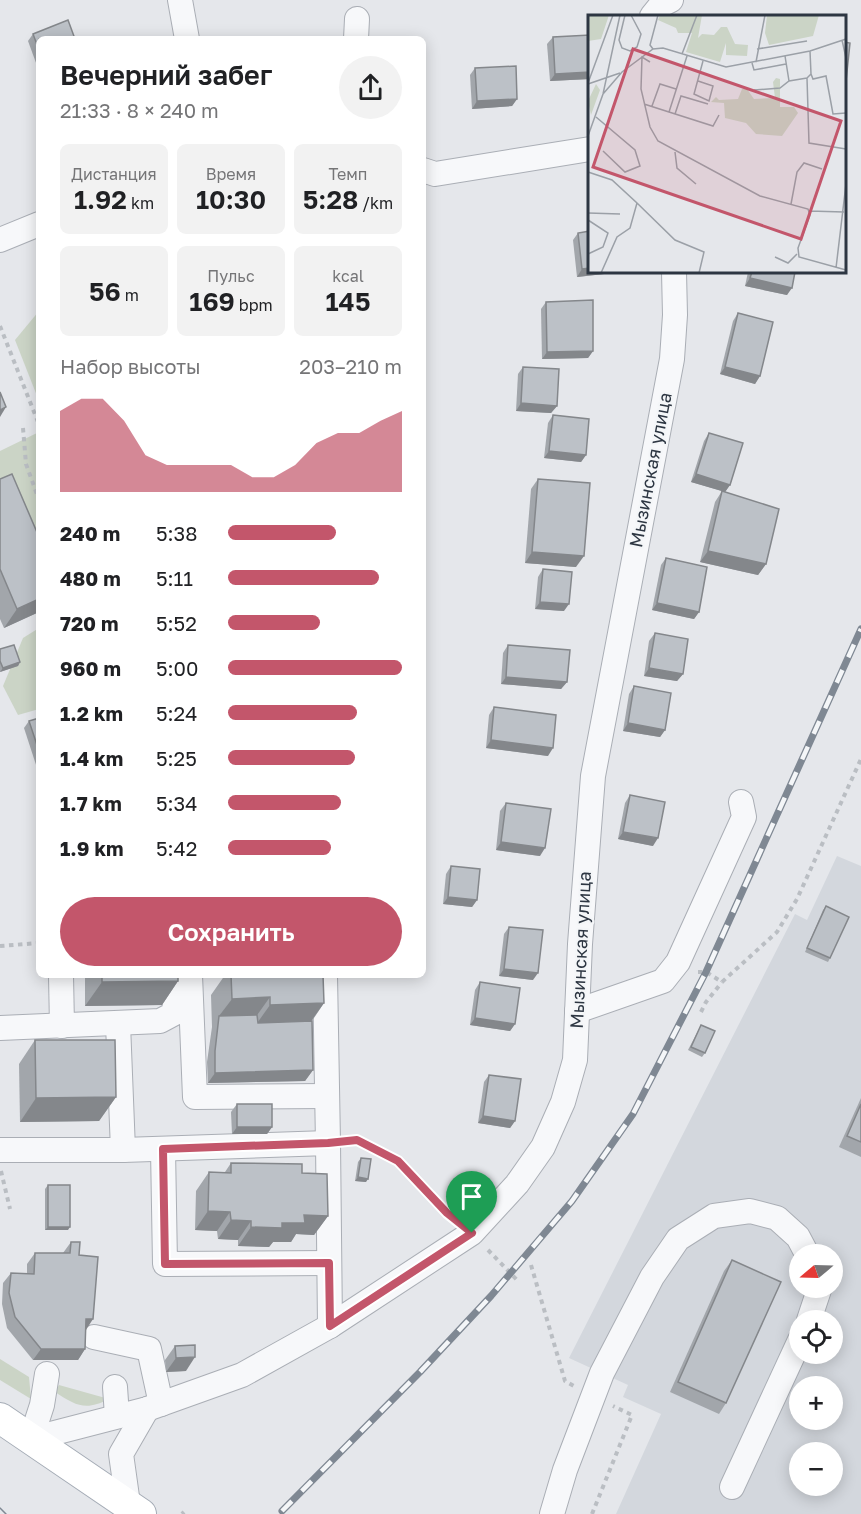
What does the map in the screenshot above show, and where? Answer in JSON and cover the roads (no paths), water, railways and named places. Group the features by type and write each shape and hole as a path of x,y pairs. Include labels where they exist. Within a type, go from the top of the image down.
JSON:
{"main road":[{"path":"0,1418 135,1509"}],"street":[{"path":"180,0 186,36"},
{"path":"426,171 435,174 588,149"},
{"path":"0,240 36,225"},
{"name":"Мызинская улица","path":"32,1439 154,1406 242,1375 330,1326 472,1233 517,1184 543,1147 563,1102 575,1060 580,944 593,776 672,359 675,315 674,273"},
{"path":"577,1011 663,981 678,962 744,817 741,802"},
{"path":"61,978 62,1026"},
{"path":"0,1028 160,1021 175,1013 173,978"},
{"path":"190,978 195,1097 327,1096"},
{"path":"325,978 330,1326"},
{"path":"118,1023 123,1150"},
{"path":"0,1150 123,1150 328,1143"},
{"path":"163,1149 165,1264 329,1263"},
{"path":"552,1514 565,1470 592,1396 652,1277 678,1239 714,1216 750,1211 777,1218 798,1237 802,1244"},
{"path":"94,1337 149,1349 154,1406 121,1454 135,1509"},
{"path":"732,1487 789,1364"},
{"path":"32,1439 42,1405 47,1374"},
{"path":"115,1387 117,1416"}],"tram line":[{"path":"0,1508 6,1514"}],"railway":[{"path":"282,1511 420,1372 491,1296 572,1201 633,1114 706,972 861,629"}]}
